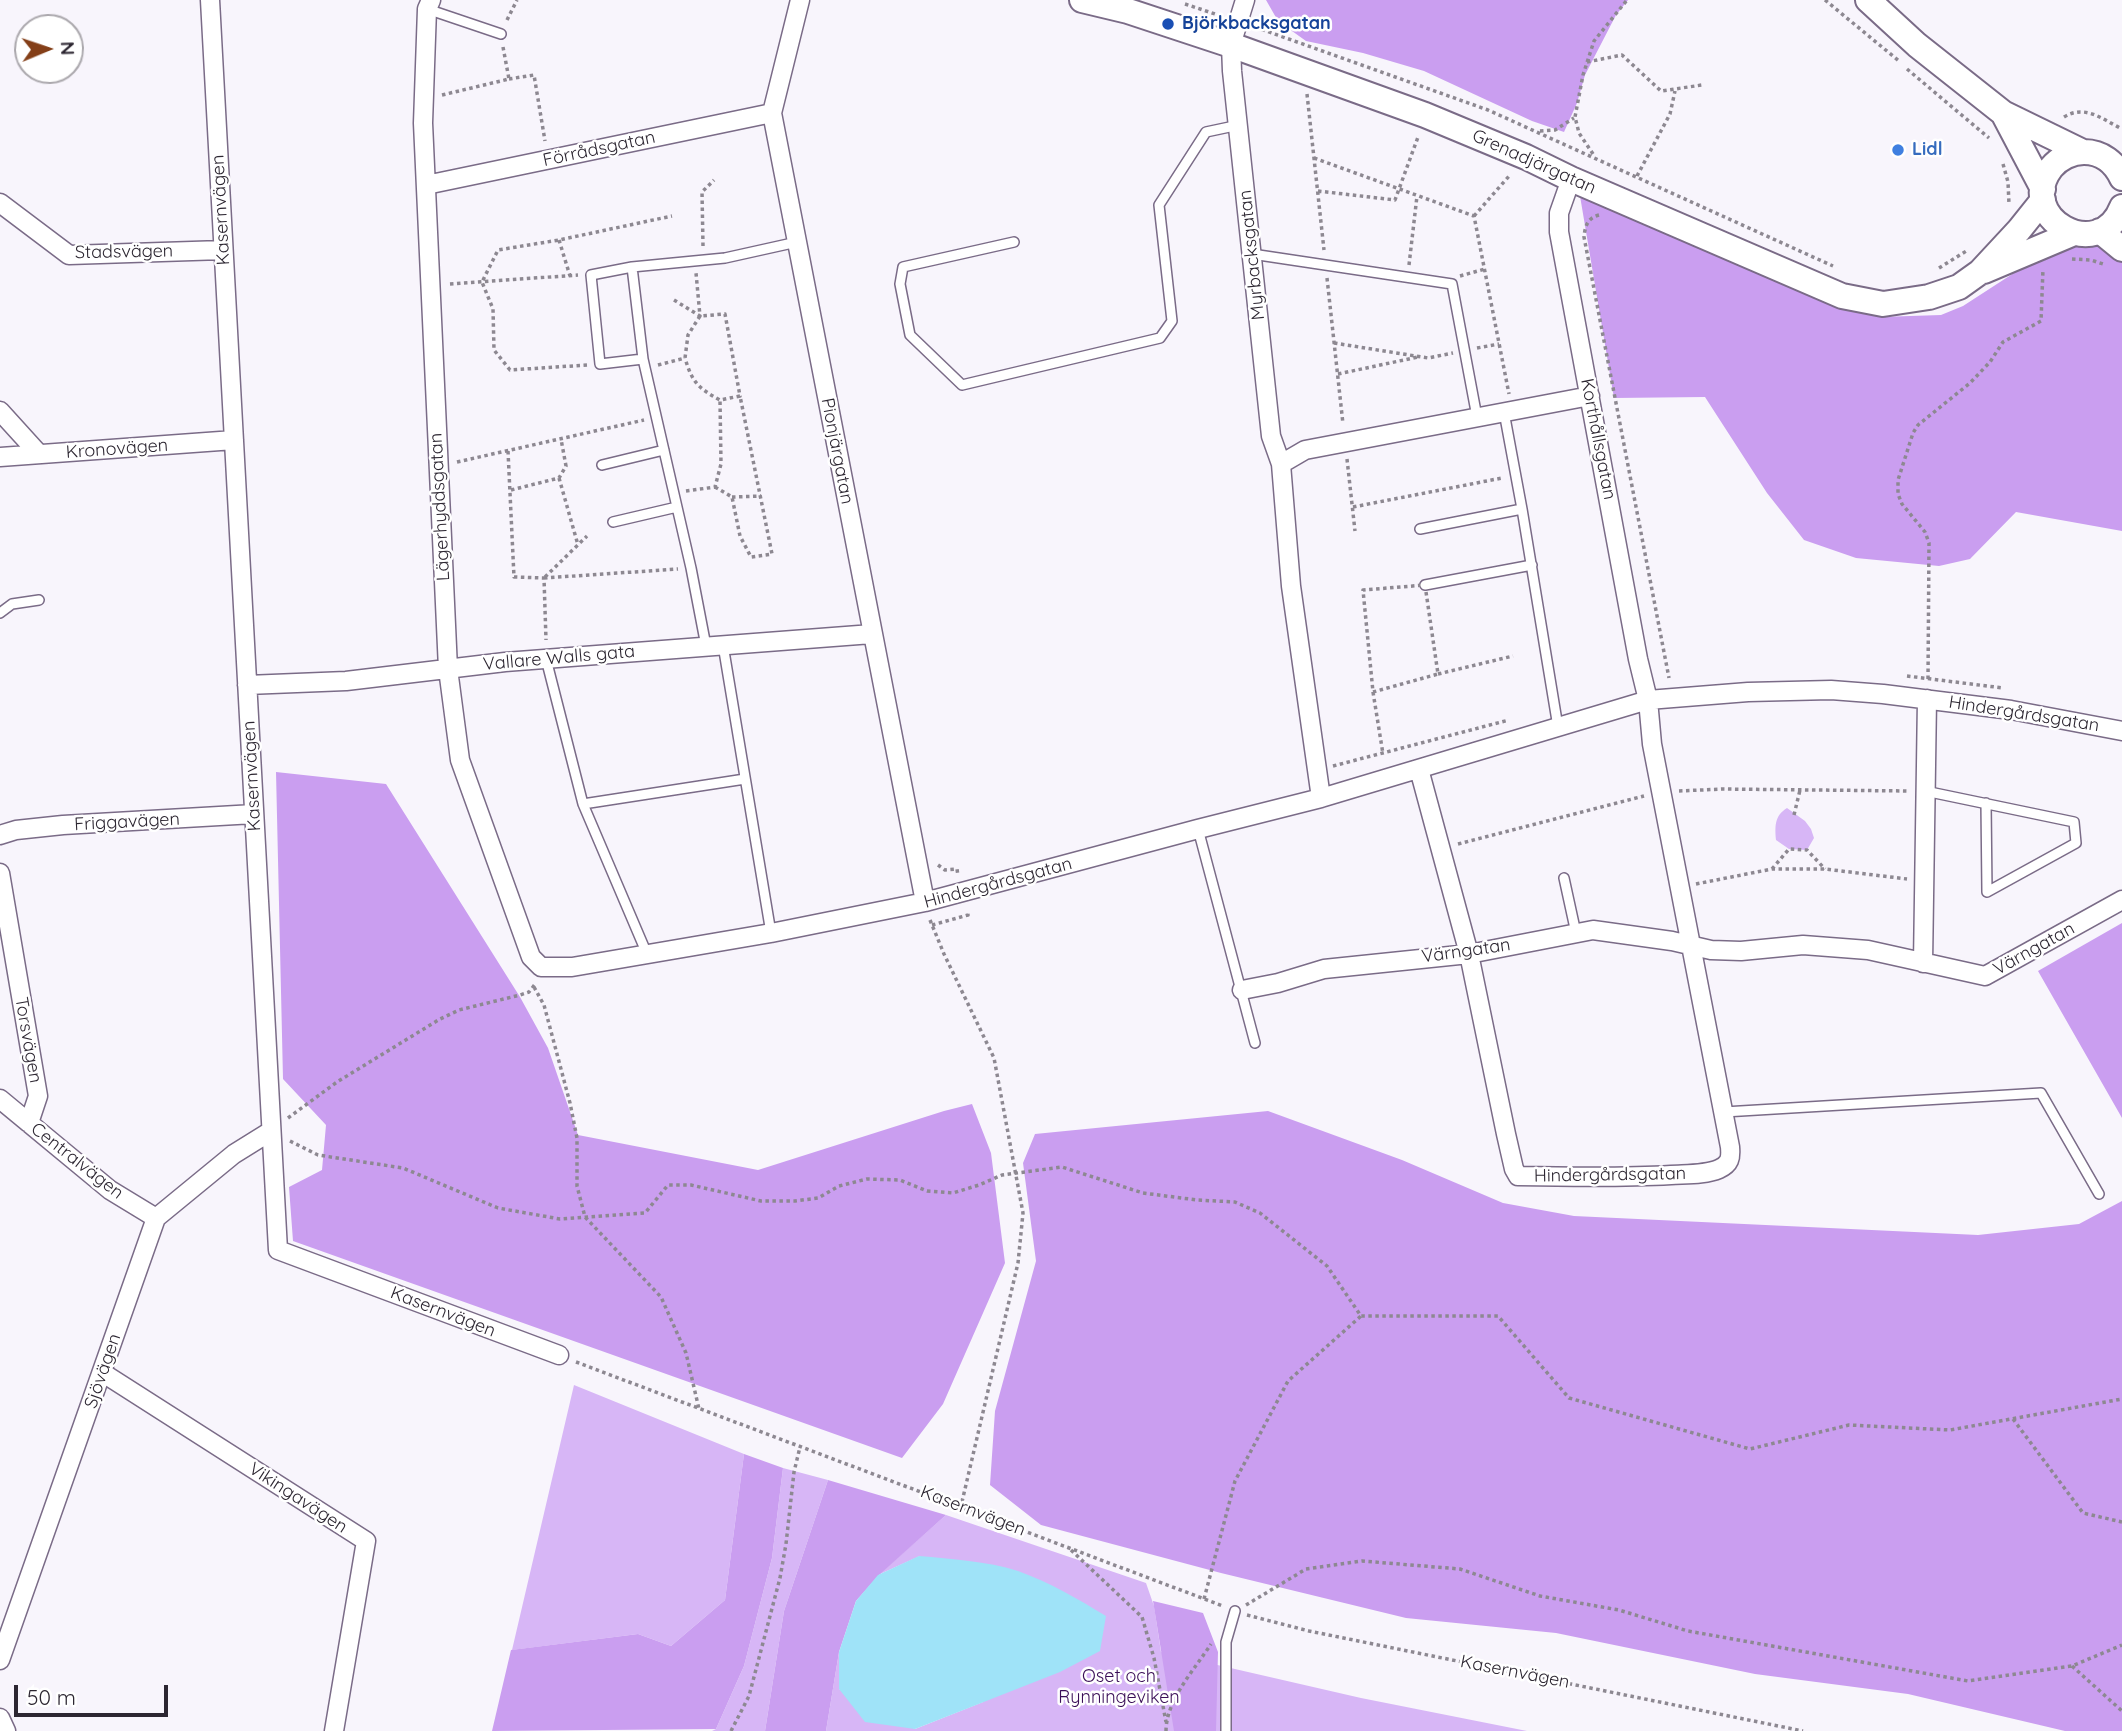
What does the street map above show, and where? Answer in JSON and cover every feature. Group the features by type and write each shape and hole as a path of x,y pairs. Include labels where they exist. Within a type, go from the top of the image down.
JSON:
{"street":[{"name":"Kasernvägen","path":"210,0 278,1250 559,1355"},
{"name":"Pionjärgatan","path":"800,0 772,113 925,902"},
{"name":"Grenadjärgatan","path":"1082,0 1128,10 1426,115 1526,156 1571,179 1842,296 1883,304 1929,297 1959,287 1980,272 2019,230 2043,194 2045,179 2057,161 2065,156 2102,155"},
{"path":"1231,45 1244,0"},
{"path":"1868,0 1917,44 2003,113 2102,155 2122,178"},
{"name":"Lägerhyddsgatan","path":"429,4 424,100 426,185 448,668 460,760 531,957 541,967"},
{"name":"Myrbacksgatan","path":"1231,45 1271,436 1281,464 1291,586 1321,799"},
{"name":"Förrådsgatan","path":"426,185 772,113"},
{"path":"2003,113 2043,194 2052,219 2074,233"},
{"name":"Korthållsgatan","path":"1571,179 1559,213 1559,232 1646,693"},
{"name":"Stadsvägen","path":"0,203 69,256 223,250"},
{"path":"2118,260 2100,231 2115,220 2122,207"},
{"name":"Grenadjärgatan","path":"1980,272 2074,233 2092,234 2100,231"},
{"path":"1281,464 1305,450 1590,396"},
{"path":"0,411 39,454"},
{"name":"Kronovägen","path":"0,457 234,440"},
{"name":"Vallare Walls gata","path":"247,685 346,681 546,659 872,634"},
{"name":"Hindergårdsgatan","path":"541,967 572,967 771,933 925,902 1321,799 1558,727 1646,693 1831,690 2011,710 2122,731"},
{"path":"1646,693 1652,744 1692,945"},
{"name":"Hindergårdsgatan","path":"1923,963 1927,699"},
{"name":"Hindergårdsgatan","path":"1419,769 1469,954 1506,1134 1518,1176 1618,1178 1712,1171 1721,1168 1731,1157 1692,945"},
{"name":"Friggavägen","path":"0,835 16,830 62,825 254,814"},
{"name":"Torsvägen","path":"0,873 38,1096 29,1123"},
{"name":"Värngatan","path":"1242,989 1278,983 1324,968 1469,954 1593,930 1640,935 1712,950 1741,951 1803,945 1868,950 1985,976 2122,900"},
{"name":"Centralvägen","path":"0,1099 110,1190 156,1218"},
{"path":"156,1218 233,1154 271,1131"},
{"name":"Sjövägen","path":"0,1660 156,1218"},
{"name":"Vikingavägen","path":"103,1373 366,1541 334,1731"},
{"path":"0,1718 6,1731"}],"lane":[{"path":"429,4 501,34"},
{"path":"1014,242 903,267 900,284 911,335 962,384 1160,338 1172,321 1159,205 1206,132 1239,125"},
{"path":"644,364 600,364 591,275 632,267 725,258 797,242"},
{"path":"1252,254 1452,284 1477,417"},
{"path":"632,267 644,364 691,568 715,645 745,779 771,933"},
{"path":"1508,412 1558,727"},
{"path":"603,465 664,450"},
{"path":"613,522 677,507"},
{"path":"1420,529 1522,509"},
{"path":"1425,586 1532,565"},
{"path":"0,613 12,604 39,600"},
{"path":"546,659 583,804 648,954"},
{"path":"583,804 745,779"},
{"path":"1925,791 1986,803 2074,822 2076,843 1987,891 1986,803"},
{"path":"1198,829 1255,1042"},
{"path":"1564,878 1576,933"},
{"path":"1724,1112 2041,1093 2099,1194"},
{"path":"1226,1731 1226,1642 1235,1611"}],"path":[{"path":"509,79 501,34 517,0"},
{"path":"1595,157 1579,132 1575,117 1583,75 1594,41 1627,0"},
{"path":"1825,0 1991,140"},
{"path":"1181,3 1442,93 1537,131 1843,270"},
{"path":"1587,62 1622,55 1661,91 1702,85"},
{"path":"1305,71 1355,531"},
{"path":"424,100 534,75 548,159"},
{"path":"1646,693 1673,680 1666,673 1584,237 1590,219 1603,214 1619,218 1637,176 1670,114 1675,91"},
{"path":"1318,191 1395,200 1426,115"},
{"path":"1537,131 1555,130 1575,117"},
{"path":"1474,216 1526,156"},
{"path":"1999,156 2009,195 2007,214"},
{"path":"1314,159 1474,216"},
{"path":"714,180 702,192 700,316 688,335 685,358 690,375 700,389 720,400 740,396"},
{"path":"1408,277 1417,195"},
{"path":"600,364 510,370 494,349 493,309 482,282 498,250 672,216"},
{"path":"1474,216 1499,344 1508,412"},
{"path":"558,240 570,276"},
{"path":"1931,271 1970,248"},
{"path":"2067,260 2118,260"},
{"path":"1927,699 1929,543 1925,532 1902,504 1898,494 1898,480 1918,425 1970,383 1990,362 2003,342 2040,321 2043,264"},
{"path":"1452,284 1463,274 1485,269"},
{"path":"430,285 591,275"},
{"path":"674,300 700,316 726,314 772,554 751,557 740,536 732,496"},
{"path":"1334,343 1428,358 1499,344"},
{"path":"1338,374 1420,357"},
{"path":"644,364 685,358"},
{"path":"715,487 721,464 720,400"},
{"path":"439,466 656,417"},
{"path":"511,490 559,478 566,466 561,439"},
{"path":"509,451 514,577 544,578 691,568"},
{"path":"1353,507 1516,475"},
{"path":"559,478 578,545"},
{"path":"674,492 715,487 732,496 761,496"},
{"path":"546,659 544,578 587,536"},
{"path":"1383,754 1373,692 1363,590 1425,586 1438,674"},
{"path":"1373,692 1513,656"},
{"path":"1904,676 2012,690"},
{"path":"1317,770 1515,718"},
{"path":"1794,815 1800,790"},
{"path":"1772,869 1789,849 1807,850 1825,869"},
{"path":"1680,887 1772,869 1825,869 1924,881"},
{"path":"925,902 944,954 994,1058 1023,1213 1018,1263 961,1506"},
{"path":"541,967 534,987 520,995 459,1010 440,1019 337,1082 271,1131 318,1155 402,1168 498,1208 560,1219 645,1213 667,1185 691,1185 761,1201 795,1201 818,1198 839,1185 867,1179 900,1180 927,1191 953,1193 1015,1172 1062,1167 1143,1193 1235,1202 1260,1213 1327,1266 1361,1316"},
{"path":"534,987 544,1005 578,1138 577,1186 585,1217 662,1297 686,1353 699,1409"},
{"path":"1204,1599 1235,1481 1288,1381 1361,1316 1498,1316 1569,1398 1750,1449 1849,1425 1950,1430 2122,1399"},
{"name":"Kasernvägen","path":"559,1355 1235,1611 1308,1631 1804,1731"},
{"path":"2012,1419 2083,1513 2122,1522"},
{"path":"731,1731 749,1696 780,1578 794,1472 800,1447"},
{"path":"1069,1548 1142,1617 1154,1658 1166,1731"},
{"path":"1166,1724 1175,1699 1230,1615 1306,1569 1362,1561 1460,1569 1540,1596 1619,1610 1688,1631 1968,1681 2072,1666 2122,1645"},
{"path":"2072,1666 2122,1711"}],"green space":[{"path":"1787,808 1811,829 1814,838 1807,850 1789,849 1776,840 1778,818"},
{"path":"574,1385 744,1454 725,1600 671,1646 638,1634 512,1650"},
{"path":"783,1468 828,1480 784,1611 765,1731 712,1731 716,1729 744,1666 772,1558"},
{"name":"Oset och Rynningeviken","path":"946,1515 1146,1583 1154,1606 1161,1652 1361,1698 1527,1731 826,1731 839,1652 839,1689 915,1729 983,1702 920,1556 878,1575"}],"shaded area":[{"path":"1266,0 1628,0 1616,15 1585,75 1577,103 1564,132 1532,121 1424,71 1363,53 1306,41 1278,21"},
{"path":"1579,190 1818,296 1880,317 1941,315 1963,306 2051,249 2070,228 2122,252 2122,531 2016,512 1970,559 1939,566 1856,558 1804,540 1767,493 1705,397 1614,398"},
{"path":"276,772 386,784 520,997 548,1048 578,1135 758,1170 972,1104 991,1153 1005,1263 943,1404 902,1458 293,1241 289,1187 322,1170 326,1125 283,1079"},
{"path":"2122,923 2122,1118 2038,971"},
{"path":"1268,1111 1402,1160 1503,1203 1574,1216 1978,1235 2079,1224 2122,1201 2122,1731 2065,1731 1908,1694 1755,1674 1556,1633 1406,1618 1041,1525 990,1485 995,1411 1036,1261 1023,1163 1035,1134"},
{"path":"744,1454 783,1468 772,1558 744,1666 716,1729 492,1731 511,1650 638,1634 671,1646 725,1600"},
{"path":"828,1480 946,1515 879,1575 856,1601 839,1652 826,1731 765,1731 784,1611"},
{"path":"1153,1601 1203,1613 1218,1652 1216,1731 1174,1731"}],"water":[{"path":"919,1556 1006,1568 1030,1575 1063,1591 1106,1616 1100,1651 1060,1672 915,1729 865,1722 839,1689 839,1652 856,1601 878,1575"}],"place":[{"name":"Björkbacksgatan","path":"1168,24"},
{"name":"Lidl","path":"1898,150"}]}
